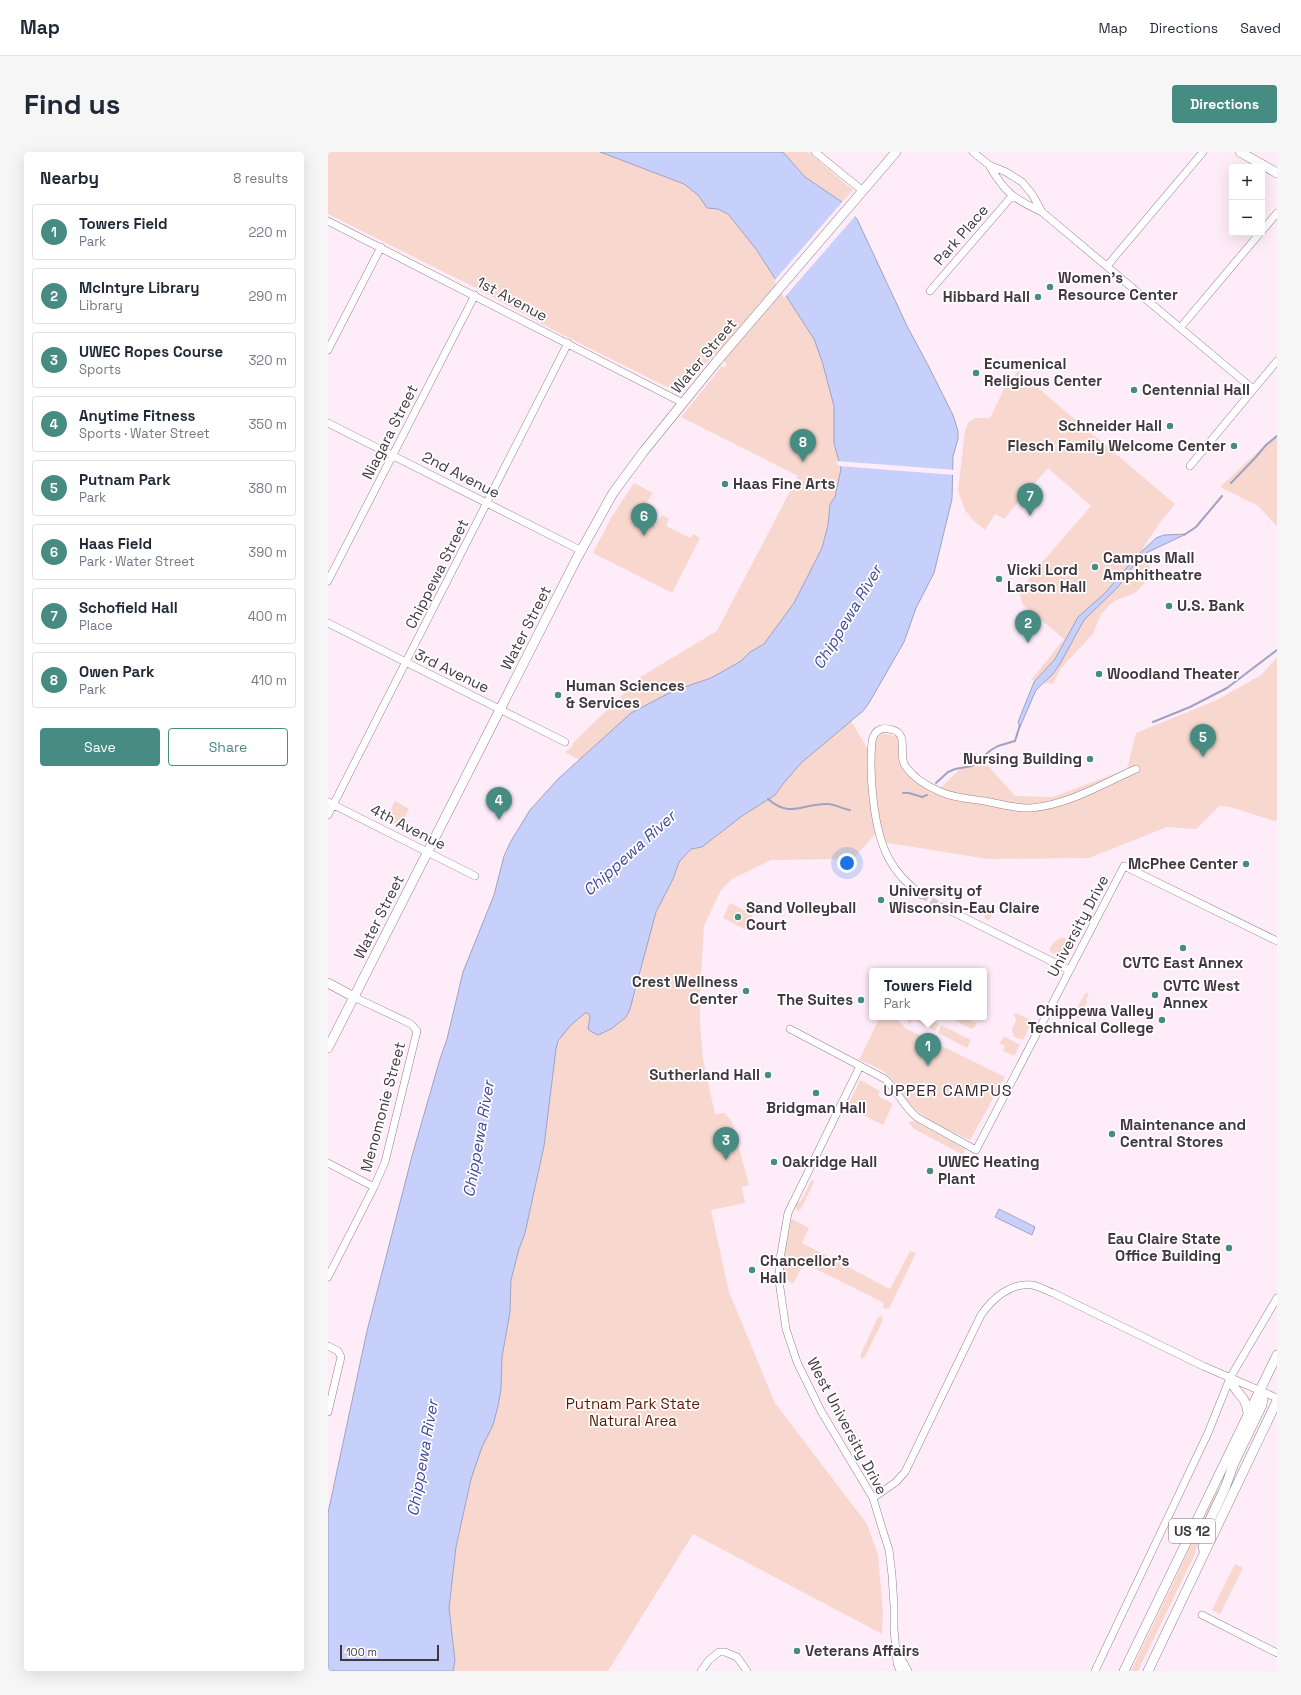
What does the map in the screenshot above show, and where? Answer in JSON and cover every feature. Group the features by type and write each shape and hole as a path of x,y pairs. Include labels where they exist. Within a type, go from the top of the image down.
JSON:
{"main road":[{"name":"Water Street","path":"328,1048 577,558 616,488 682,402 896,152"},
{"path":"1240,152 1277,173"},
{"path":"328,983 354,997"},
{"name":"US 12","path":"1125,1670 1277,1355"},
{"path":"1230,1378 1235,1389 1246,1401 1248,1414"},
{"path":"1201,1561 1208,1524 1225,1488 1234,1463 1263,1402 1264,1398 1259,1390"},
{"name":"US 12","path":"1148,1671 1277,1401"}],"street":[{"path":"815,152 861,193"},
{"path":"973,152 989,166 1000,183 1012,196 1042,212 1253,389"},
{"path":"1107,266 1203,152"},
{"path":"989,166 1006,172 1022,182 1032,194 1042,212"},
{"name":"Park Place","path":"930,291 1012,196"},
{"path":"1265,227 1277,213"},
{"name":"1st Avenue","path":"328,221 682,402"},
{"path":"1180,328 1258,236"},
{"path":"328,350 381,247"},
{"name":"Niagara Street","path":"328,582 475,295"},
{"name":"Chippewa Street","path":"328,815 331,803 406,663 568,343"},
{"path":"1190,466 1277,361"},
{"name":"2nd Avenue","path":"328,423 582,551"},
{"name":"3rd Avenue","path":"328,623 566,742"},
{"path":"922,895 906,882 894,869 882,842 871,788 872,741 873,737 879,730 891,730 900,735 902,740 903,762 905,767 913,774 941,792 975,800 1030,808 1062,802 1136,769"},
{"name":"4th Avenue","path":"331,803 475,876"},
{"name":"University Drive","path":"860,1066 885,1079 898,1094 911,1113 976,1150 1124,866 1277,941"},
{"path":"943,907 1069,970"},
{"name":"Menomonie Street","path":"328,1277 374,1187 385,1162 417,1031 411,1024 354,997"},
{"path":"790,1029 860,1066"},
{"name":"West University Drive","path":"860,1066 788,1213 780,1259 779,1281 786,1329 800,1368 821,1412 873,1498 889,1550 894,1592 894,1629 897,1663 900,1671"},
{"path":"328,1164 374,1187"},
{"path":"873,1498 896,1482 905,1472 981,1315 989,1304 1002,1293 1016,1286 1032,1285 1053,1293 1230,1378 1277,1398"},
{"path":"1096,1671 1208,1433 1230,1378 1277,1298"},
{"path":"328,1346 339,1353 340,1360 328,1412"},
{"path":"1202,1615 1277,1653"},
{"name":"West University Drive","path":"897,1651 908,1671"},
{"path":"701,1671 709,1660 719,1652 725,1652 737,1657 746,1671"}],"green space":[{"path":"328,152 600,152 684,184 698,195 707,208 718,209 728,214 756,249 814,339 822,361 834,406 834,443 841,469 835,497 830,504 828,525 822,548 794,603 764,644 750,652 741,661 711,678 673,691 631,713 580,760 565,752 572,747 573,743 642,676 717,631 798,476 681,417 722,366 724,368 727,364 713,352 709,355 712,357 685,387 680,389 669,388 559,333 476,288 328,214"},
{"path":"783,152 808,152 853,190 842,202 805,177"},
{"path":"1018,371 1175,504 1161,521 1143,548 1152,575 1135,593 1114,601 1101,614 1093,634 1061,668 1053,684 1031,680 1064,639 1023,605 1019,592 1044,560 1091,506 1048,468 1004,519 995,514 985,530 974,521 965,510 958,491 965,431 968,423 975,418 990,418 1005,387"},
{"path":"1277,434 1277,526 1258,506 1220,487"},
{"path":"634,483 653,493 637,517 656,526 662,515 669,519 666,526 690,538 693,534 700,538 672,593 593,553 611,518"},
{"name":"Putnam Park State Natural Area","path":"1277,658 1277,820 1274,821 1230,807 1219,806 1196,829 1167,827 1089,858 988,859 882,842 879,830 853,859 771,860 732,879 721,890 704,926 700,992 700,1025 703,1059 715,1114 725,1113 732,1122 749,1185 742,1187 745,1203 711,1210 729,1292 775,1403 867,1524 878,1555 883,1612 882,1634 693,1534 608,1671 453,1671 455,1661 449,1608 456,1547 471,1479 482,1447 493,1425 498,1406 501,1389 502,1357 510,1312 511,1280 525,1233 544,1146 556,1048 565,1033 579,1017 588,1013 590,1016 588,1022 634,998 644,959 645,949 656,912 673,879 679,862 691,849 702,847 742,816 775,795 801,763 851,721 867,748 875,751 876,739 882,733 897,737 898,759 904,772 934,794 977,753 1015,796 1053,797 1127,769 1136,733 1217,700 1261,675"},
{"path":"395,801 409,809 400,827 386,820"},
{"name":"Sand Volleyball Court","path":"730,903 753,915 746,930 723,918"},
{"path":"990,903 995,905 996,908 989,920 984,918"},
{"path":"1062,937 1066,939 1067,944 1065,959 1051,952 1049,949 1055,941"},
{"path":"1086,992 1089,994 1086,999 1087,1002 1079,1018 1072,1017"},
{"path":"1015,1013 1031,1020 1032,1022 1023,1040 1014,1037 1012,1029 1016,1021 1014,1015"},
{"path":"879,1020 899,1020 905,1028 1005,1077 970,1140 922,1115 909,1103 888,1075 876,1067 859,1060"},
{"path":"907,1020 914,1020 909,1024"},
{"path":"914,1020 932,1020 939,1024 935,1031"},
{"path":"954,1020 970,1020 976,1023 975,1027 971,1029"},
{"path":"941,1025 971,1040 967,1048 938,1033"},
{"path":"1004,1036 1020,1045 1014,1056 1003,1051 1005,1046 999,1044"},
{"path":"860,1080 880,1091 878,1096 893,1104 883,1125 847,1107"},
{"path":"914,1121 965,1149 963,1155 913,1128 908,1122"},
{"path":"812,1179 814,1182 801,1209 798,1211 796,1204 801,1201"},
{"path":"792,1219 809,1228 802,1243 890,1289 910,1251 916,1253 889,1309 883,1308 884,1303 804,1263 793,1284 783,1277 783,1261"},
{"path":"881,1316 883,1320 865,1357 862,1359 860,1356 878,1317"},
{"path":"1217,1491 1220,1493 1206,1522 1194,1556 1138,1671 1131,1671"},
{"path":"1235,1564 1243,1568 1220,1614 1212,1610"}],"water":[{"name":"Chippewa River","path":"600,152 783,152 805,177 842,202 857,219 908,328 953,415 958,431 958,439 953,456 952,499 934,573 916,608 904,642 869,703 863,711 801,763 775,795 742,816 702,847 691,849 679,862 673,879 656,912 630,1009 626,1017 611,1029 598,1035 588,1029 590,1016 588,1013 585,1013 570,1026 558,1041 544,1146 525,1233 511,1280 510,1312 502,1357 501,1389 498,1406 493,1425 482,1447 471,1479 456,1547 449,1608 455,1661 453,1671 328,1671 328,1513 367,1331 412,1156 447,1039 463,972 494,895 504,856 511,841 530,810 558,779 631,713 673,691 711,678 741,661 750,652 764,644 794,603 822,548 828,525 830,504 835,497 841,469 834,443 834,406 822,361 814,339 756,249 728,214 718,209 707,208 698,195 684,184"},
{"path":"1186,534 1146,553 1137,561 1118,587 1084,620 1060,664 1053,674 1036,690 1020,727 1018,722 1034,682 1055,659 1078,617 1105,593 1137,556 1156,538 1164,535"},
{"path":"999,1209 1035,1227 1032,1235 995,1217"}],"pier":[{"path":"843,201 856,215 784,298 774,281"},
{"path":"836,461 955,470 955,475 838,466"}],"waterway":[{"path":"1231,483 1266,445 1277,436"},
{"path":"1184,535 1196,527 1222,496"},
{"path":"1153,722 1190,707 1227,688 1277,650"},
{"path":"936,783 948,772 955,769 972,766 991,750 998,746 1015,741 1020,725"},
{"path":"903,793 909,793 922,797 927,795"},
{"path":"768,799 776,805 790,809 828,804 850,810"}],"tunnel":[{"path":"922,895 943,907"}],"place":[{"name":"Women's Resource Center","path":"1050,287"},
{"name":"Hibbard Hall","path":"1038,297"},
{"name":"Ecumenical Religious Center","path":"976,373"},
{"name":"Centennial Hall","path":"1134,390"},
{"name":"Schneider Hall","path":"1170,426"},
{"name":"Flesch Family Welcome Center","path":"1234,446"},
{"name":"Owen Park","path":"803,462"},
{"name":"Haas Fine Arts","path":"725,484"},
{"name":"Schofield Hall","path":"1030,516"},
{"name":"Haas Field","path":"644,536"},
{"name":"Campus Mall Amphitheatre","path":"1095,567"},
{"name":"Vicki Lord Larson Hall","path":"999,579"},
{"name":"U.S. Bank","path":"1169,606"},
{"name":"McIntyre Library","path":"1028,643"},
{"name":"Woodland Theater","path":"1099,674"},
{"name":"Human Sciences & Services","path":"558,695"},
{"name":"Putnam Park","path":"1203,757"},
{"name":"Nursing Building","path":"1090,759"},
{"name":"Anytime Fitness","path":"499,820"},
{"name":"McPhee Center","path":"1246,864"},
{"name":"University of Wisconsin-Eau Claire","path":"881,900"},
{"name":"Sand Volleyball Court","path":"738,917"},
{"name":"CVTC East Annex","path":"1183,948"},
{"name":"Crest Wellness Center","path":"746,991"},
{"name":"CVTC West Annex","path":"1155,995"},
{"name":"The Suites","path":"861,1000"},
{"name":"Chippewa Valley Technical College","path":"1162,1020"},
{"name":"Towers Field","path":"928,1066"},
{"name":"Sutherland Hall","path":"768,1075"},
{"name":"Bridgman Hall","path":"816,1093"},
{"name":"Maintenance and Central Stores","path":"1112,1134"},
{"name":"UWEC Ropes Course","path":"726,1160"},
{"name":"Oakridge Hall","path":"774,1162"},
{"name":"UWEC Heating Plant","path":"930,1171"},
{"name":"Eau Claire State Office Building","path":"1229,1248"},
{"name":"Chancellor's Hall","path":"752,1270"},
{"name":"Veterans Affairs","path":"797,1651"}],"district":[{"name":"UPPER CAMPUS","path":"948,1090"}]}
